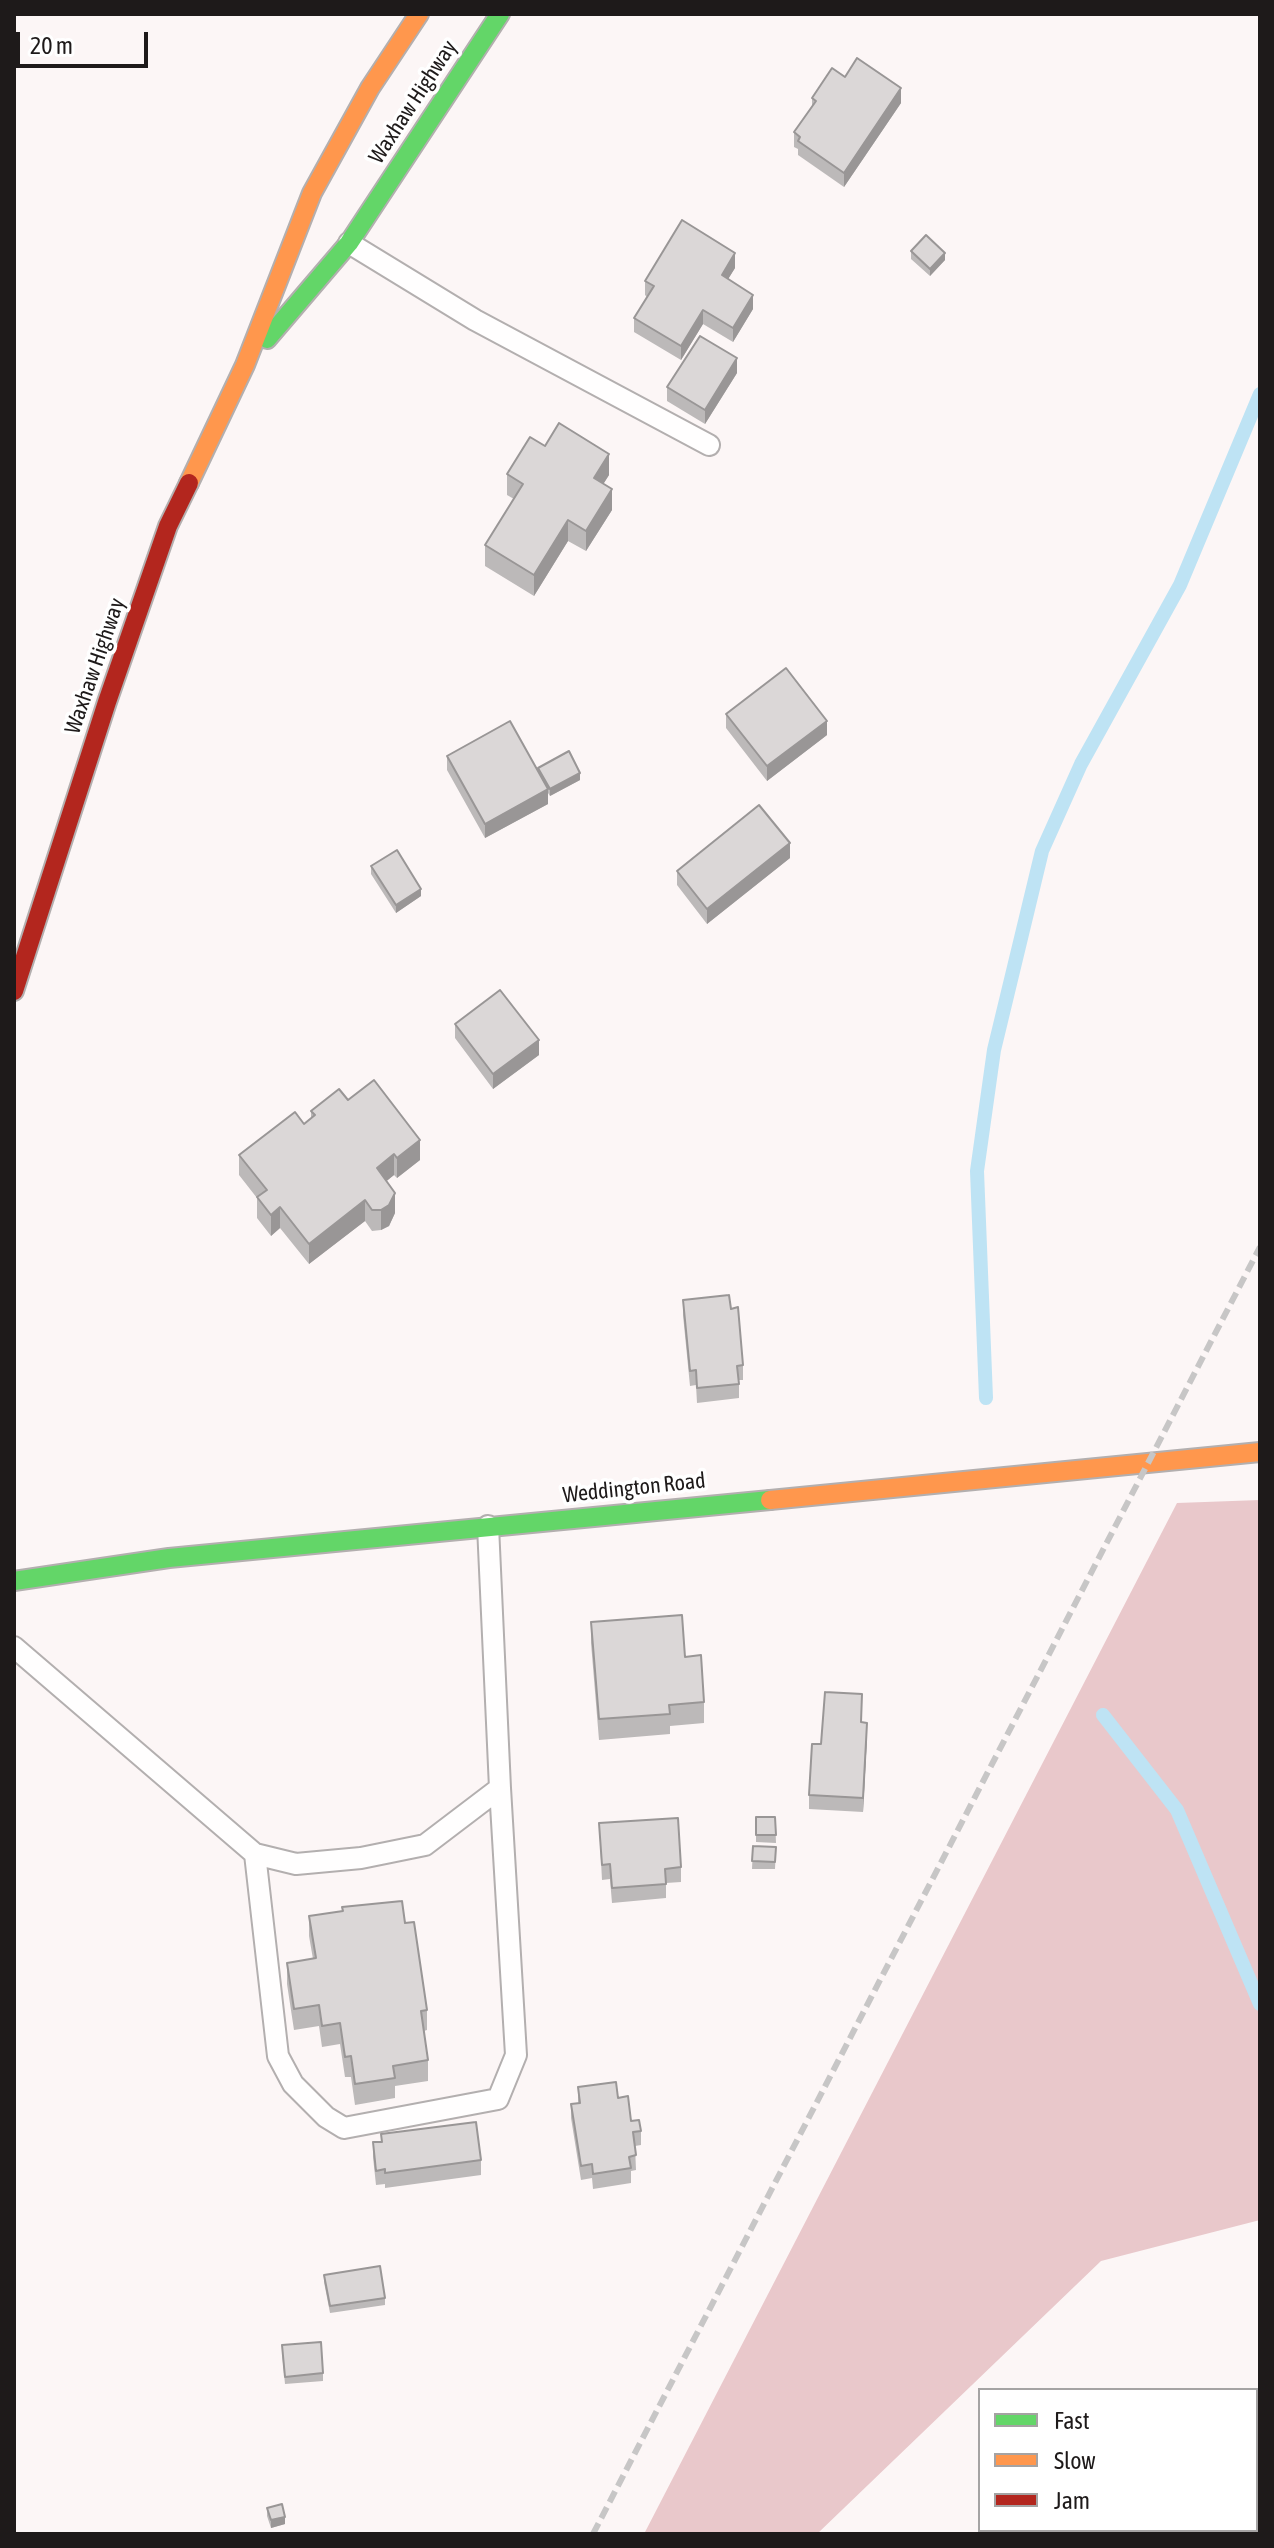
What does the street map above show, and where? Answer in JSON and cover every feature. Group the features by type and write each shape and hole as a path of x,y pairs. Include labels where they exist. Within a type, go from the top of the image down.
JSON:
{"main road":[{"name":"Waxhaw Highway","path":"14,991 168,526 245,365 312,193 370,88 419,14"},
{"name":"Waxhaw Highway","path":"245,365 349,243 500,14"},
{"name":"Weddington Road","path":"14,1581 169,1558 1260,1452"}],"lane":[{"path":"349,243 475,320 709,445"},
{"path":"255,1854 278,2056 293,2084 344,2128 498,2099 516,2055 488,1526"},
{"path":"14,1647 255,1854 296,1864 361,1858 425,1845 500,1788"}],"shaded area":[{"path":"1260,1500 1260,2220 1101,2261 817,2534 644,2534 1177,1503"}],"building":[{"path":"857,58 901,88 844,173 798,141 800,137 794,132 816,101 812,98 832,68 845,77"},
{"path":"682,220 735,253 722,275 753,295 733,328 703,310 681,346 634,318 654,286 645,281"},
{"path":"926,235 945,253 930,269 911,251"},
{"path":"700,336 737,358 705,410 667,387"},
{"path":"559,423 609,454 594,478 612,489 586,531 568,520 534,575 485,545 523,484 507,474 530,437 545,446"},
{"path":"786,668 827,721 767,766 726,714"},
{"path":"510,721 548,789 485,824 447,756"},
{"path":"569,751 580,773 550,789 538,768"},
{"path":"759,805 790,843 707,909 677,871"},
{"path":"397,850 421,889 396,905 371,866"},
{"path":"500,990 539,1040 493,1074 455,1024"},
{"path":"374,1080 420,1140 397,1158 394,1154 377,1168 395,1193 389,1205 381,1210 372,1210 365,1200 309,1244 280,1207 271,1215 257,1197 267,1190 239,1155 295,1112 304,1124 315,1115 311,1111 339,1089 348,1100"},
{"path":"729,1295 731,1309 738,1307 743,1365 737,1366 739,1384 697,1388 696,1370 690,1371 683,1300"},
{"path":"682,1615 685,1657 701,1655 704,1702 669,1705 670,1714 599,1719 591,1622"},
{"path":"825,1692 862,1694 861,1722 867,1723 863,1798 809,1795 812,1744 821,1744"},
{"path":"756,1817 775,1817 776,1835 756,1835"},
{"path":"678,1818 681,1867 665,1869 666,1884 612,1888 610,1864 602,1865 599,1823"},
{"path":"753,1846 776,1847 775,1862 752,1861"},
{"path":"402,1901 405,1923 414,1922 427,2010 421,2011 428,2060 393,2066 395,2078 355,2084 351,2056 345,2057 340,2023 322,2026 319,2005 294,2009 287,1963 316,1958 309,1916 343,1911 342,1907"},
{"path":"616,2082 618,2098 628,2096 631,2121 639,2120 641,2131 633,2132 636,2155 629,2157 631,2168 593,2174 592,2164 581,2166 571,2104 580,2103 578,2087"},
{"path":"476,2122 481,2160 385,2173 385,2169 376,2171 373,2142 382,2142 381,2134"},
{"path":"380,2266 385,2298 330,2306 324,2275"},
{"path":"321,2342 323,2373 285,2377 282,2345"},
{"path":"282,2504 285,2517 271,2520 267,2508"}],"waterway":[{"path":"986,1398 977,1171 994,1050 1042,851 1081,764 1180,585 1260,394"},
{"path":"1103,1715 1177,1810 1260,2004"}],"railway":[{"path":"593,2534 1260,1247"}],"traffic: fast":[{"path":"267,339 349,243 500,14"},
{"path":"14,1581 169,1558 770,1500"}],"traffic: slow":[{"path":"189,483 245,365 312,193 370,88 419,14"},
{"path":"770,1500 1260,1452"}],"traffic: jam":[{"path":"14,991 107,702 168,526 189,483"}]}
